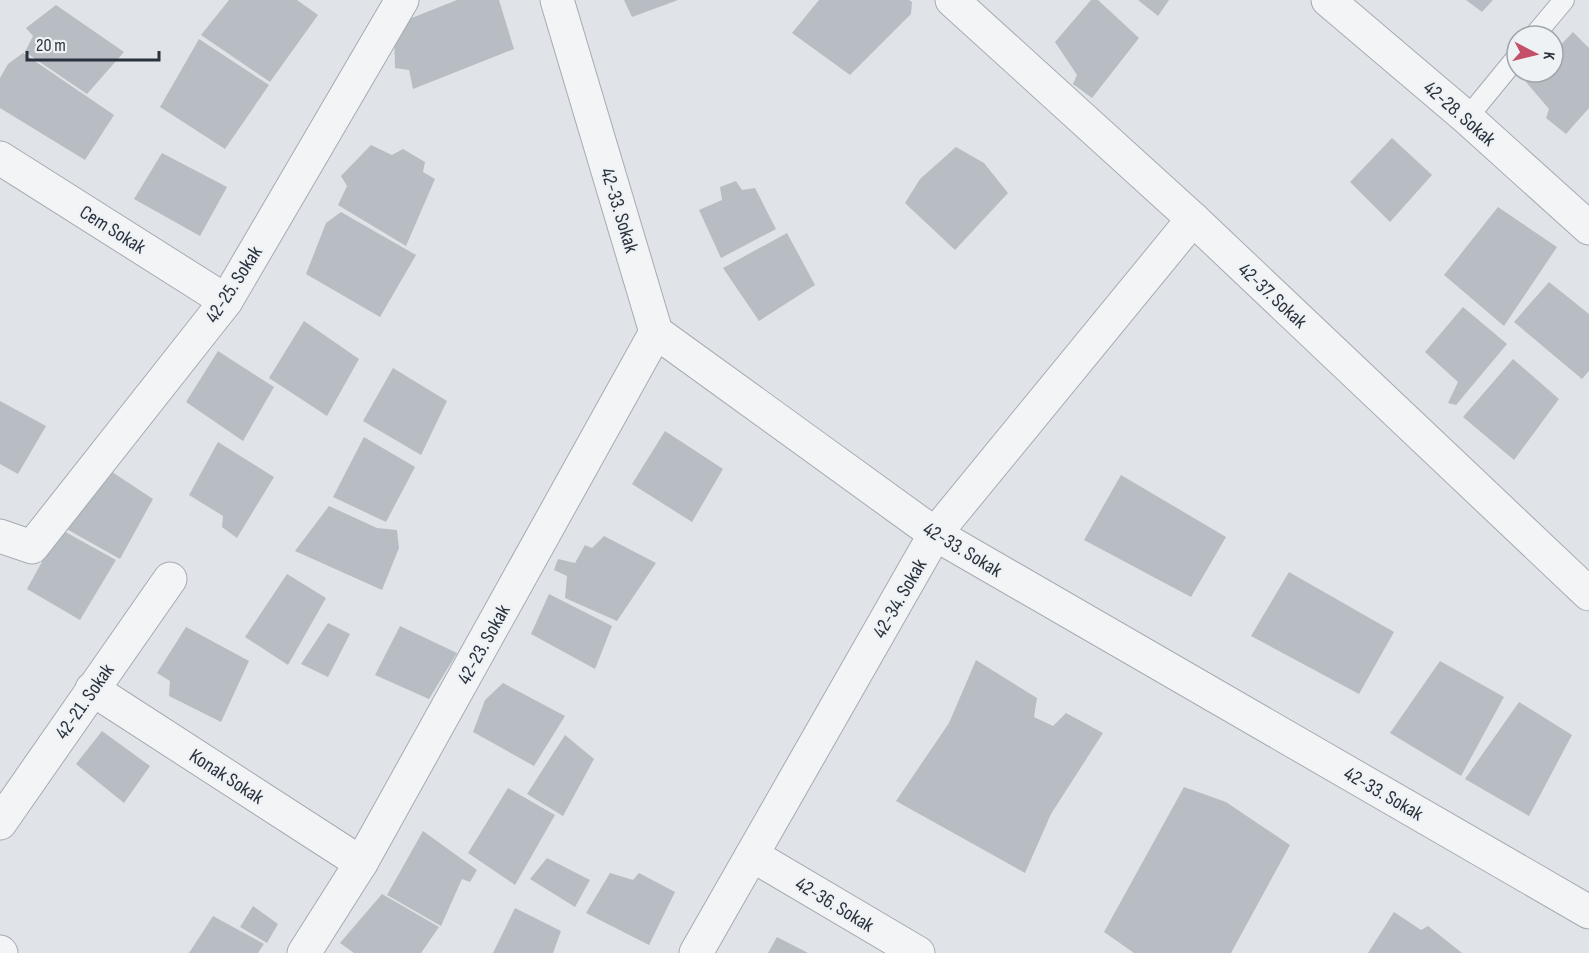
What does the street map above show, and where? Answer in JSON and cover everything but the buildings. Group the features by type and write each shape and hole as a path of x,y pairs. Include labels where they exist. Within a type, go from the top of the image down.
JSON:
{"street":[{"name":"42-25. Sokak","path":"0,536 32,547 226,301 402,0"},
{"name":"42-33. Sokak","path":"557,0 656,332 935,534 1589,912"},
{"name":"42-37. Sokak","path":"952,0 1193,219 1589,594"},
{"name":"42-28. Sokak","path":"1328,0 1467,118 1589,228"},
{"name":"Cem Sokak","path":"0,158 226,301"},
{"name":"42-34. Sokak","path":"696,953 935,534 1193,219"},
{"name":"42-23. Sokak","path":"304,953 361,863 656,332"},
{"name":"42-21. Sokak","path":"0,823 170,579"},
{"name":"Konak Sokak","path":"92,688 361,863"},
{"name":"42-36. Sokak","path":"752,855 918,953"}],"lane":[{"path":"1544,24 1564,0"},
{"path":"1467,118 1505,72"}]}
